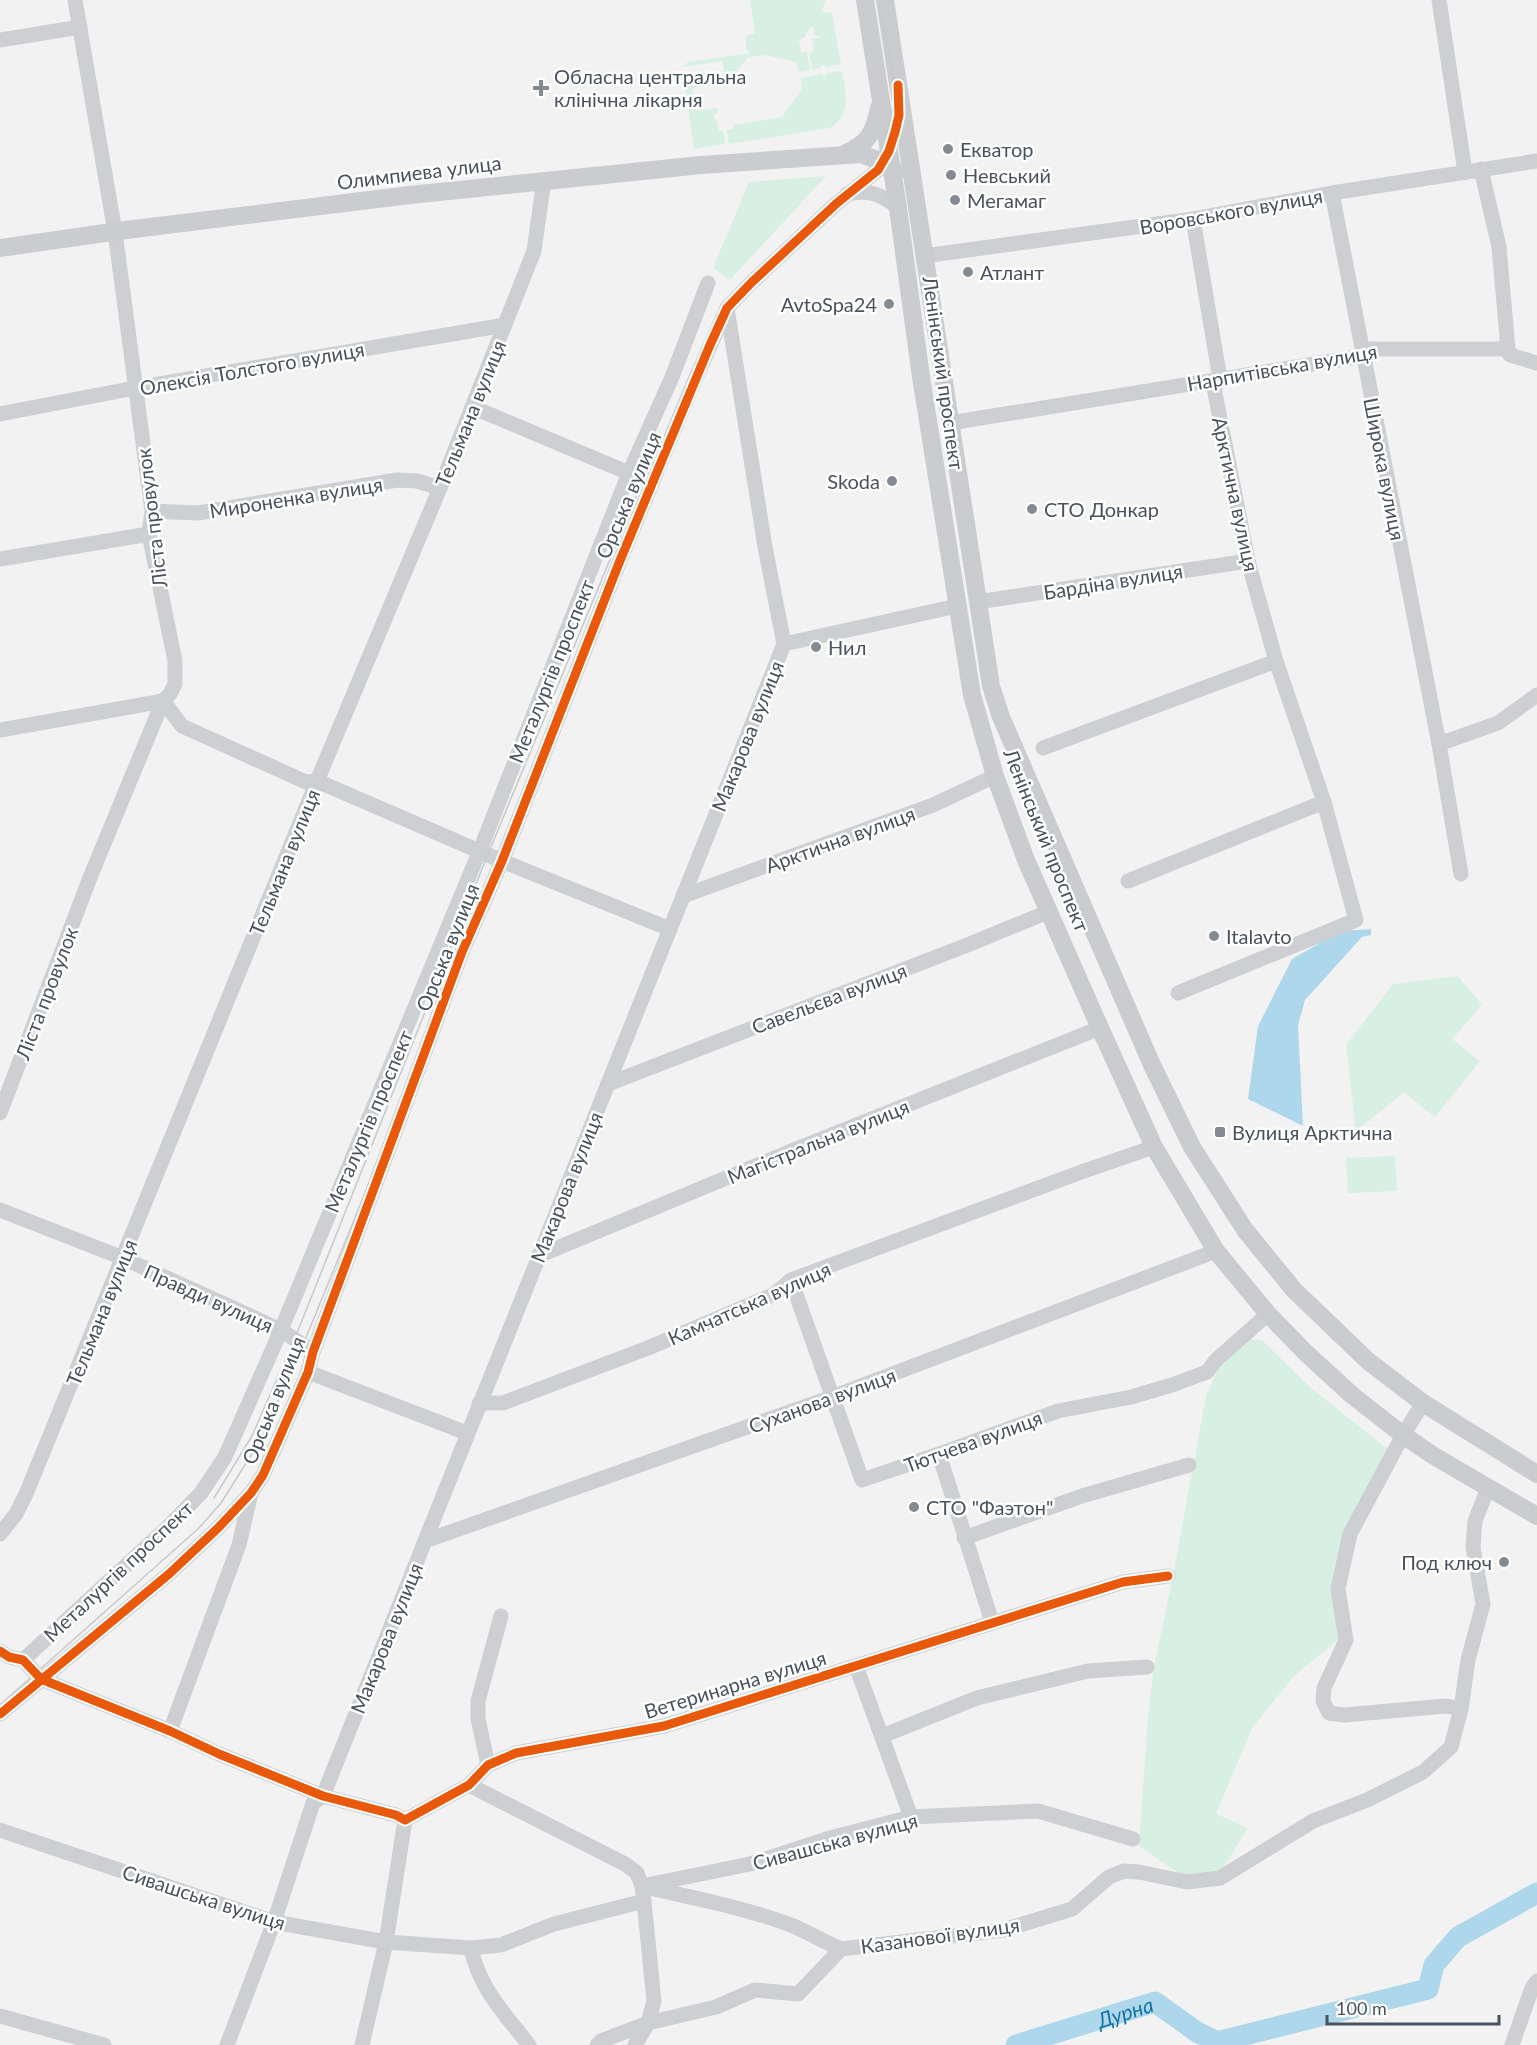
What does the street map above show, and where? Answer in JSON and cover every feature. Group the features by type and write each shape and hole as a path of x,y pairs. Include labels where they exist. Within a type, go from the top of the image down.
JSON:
{"main road":[{"path":"865,0 880,102 886,163"},
{"name":"Ленінський проспект","path":"885,0 991,686 1001,717 1140,1041 1192,1147 1245,1230 1294,1290 1368,1361 1423,1403 1537,1474"},
{"path":"845,154 863,145 869,138 877,118 880,102"},
{"path":"845,154 886,163 903,180 917,217"},
{"name":"Олимпиева улица","path":"0,248 544,180 845,154"},
{"name":"Ленінський проспект","path":"886,163 888,180 898,208 921,377 972,695 995,776 1026,860 1154,1147 1216,1251 1268,1314 1306,1353 1353,1396 1403,1435 1537,1516"},
{"path":"1108,1046 1123,1060 1137,1053 1140,1041"},
{"path":"1124,1082 1127,1067 1140,1061 1152,1065"}],"street":[{"name":"Ліста провулок","path":"0,1113 92,875 163,701 175,684 175,661 149,534 152,511 115,232 75,0"},
{"path":"1439,0 1465,172"},
{"path":"0,40 80,27"},
{"path":"886,163 899,116 898,85"},
{"name":"Воровського вулиця","path":"924,255 1193,219 1332,193 1537,161"},
{"name":"Орська вулиця","path":"0,1714 169,1574 218,1528 251,1493 263,1475 308,1372 313,1352 462,952 502,861 619,563 727,308 751,282 847,194 886,163"},
{"path":"1481,169 1499,247 1508,349 1510,355 1537,363"},
{"name":"Тельмана вулиця","path":"0,1534 16,1514 26,1494 317,781 440,488 534,251 544,180"},
{"path":"847,194 862,191 880,196 898,208"},
{"name":"Широка вулиця","path":"1332,193 1439,744 1461,874"},
{"name":"Арктична вулиця","path":"1178,993 1356,920 1324,802 1276,661 1248,561 1214,388 1220,379 1193,219"},
{"name":"Металургів проспект","path":"8,1659 170,1525 201,1492 225,1457 281,1330 480,850 629,473 672,377 708,283"},
{"name":"Макарова вулиця","path":"227,2045 274,1922 313,1803 324,1796 467,1432 784,644 765,547 727,308"},
{"name":"Олексія Толстого вулиця","path":"0,414 135,388 505,325"},
{"name":"Нарпитівська вулиця","path":"950,423 1363,356 1368,349 1508,349"},
{"path":"472,407 629,473"},
{"name":"Мироненка вулиця","path":"152,511 198,513 397,480 417,481 440,488"},
{"path":"0,560 149,534"},
{"name":"Бардіна вулиця","path":"977,602 1248,561"},
{"path":"784,644 957,606"},
{"path":"1043,748 1276,661"},
{"path":"1439,744 1498,723 1537,695"},
{"path":"0,730 163,701 182,726 306,782 317,781 502,861 670,929"},
{"name":"Арктична вулиця","path":"683,896 933,805 995,776"},
{"path":"1128,881 1324,802"},
{"name":"Савельєва вулиця","path":"608,1084 970,944 1050,910"},
{"name":"Магістральна вулиця","path":"538,1256 794,1150 1100,1028"},
{"name":"Камчатська вулиця","path":"479,1403 503,1403 648,1348 775,1294 791,1280 1154,1147"},
{"name":"Правди вулиця","path":"0,1210 123,1258 281,1330 313,1352"},
{"name":"Суханова вулиця","path":"425,1541 832,1397 1216,1251"},
{"name":"Тютчева вулиця","path":"791,1280 862,1480 1058,1411 1131,1397 1207,1372 1216,1360 1268,1314"},
{"path":"308,1372 467,1432"},
{"path":"1423,1403 1403,1435 1350,1534 1338,1589 1346,1640 1324,1688 1323,1701 1329,1713 1344,1715 1446,1706 1461,1709"},
{"path":"939,1454 992,1622"},
{"path":"964,1538 1082,1496 1189,1466"},
{"name":"Казанової вулиця","path":"597,2045 601,2041 648,2023 717,2007 755,1990 798,1994 842,1949 1003,1930 1072,1909 1109,1877 1124,1871 1187,1882 1220,1878 1313,1821 1367,1800 1423,1772 1452,1747 1461,1709 1468,1660 1483,1604 1473,1547 1475,1521 1488,1488"},
{"name":"Орська вулиця","path":"170,1731 239,1545 251,1493"},
{"name":"Ветеринарна вулиця","path":"405,1820 469,1785 488,1765 516,1753 664,1726 1123,1582 1168,1576"},
{"path":"488,1765 478,1719 478,1701 501,1616"},
{"path":"8,1659 41,1679 170,1731 219,1754 324,1796 396,1815 405,1820 386,1942 362,2045"},
{"path":"856,1666 911,1817"},
{"path":"882,1736 976,1698 1088,1671 1147,1667"},
{"path":"469,1785 625,1864 637,1873 643,1894 654,2001 648,2023 635,2045"},
{"name":"Сивашська вулиця","path":"0,1830 274,1922 386,1942 471,1948 501,1945 554,1924 643,1894 750,1864 830,1838 911,1817 1038,1811 1133,1839"},
{"name":"Сивашська вулиця","path":"643,1894 758,1914 794,1926 842,1949"},
{"path":"471,1948 476,1969 493,2000 529,2045"},
{"path":"1512,2045 1532,1988 1537,1981"},
{"path":"0,2016 104,2045"}],"green space":[{"path":"750,0 826,0 821,12 832,13 841,64 826,67 821,65 821,68 812,69 809,53 814,50 812,39 822,38 815,35 813,26 805,37 792,44 799,41 801,52 807,53 810,70 799,72 796,62 764,55 748,57 728,82 722,61 682,67 688,62 751,53 746,49 746,36 755,34"},
{"path":"842,71 846,95 845,110 830,128 729,144 727,130 733,129 733,125 782,117 802,89 801,78 822,74 826,76 826,73"},
{"path":"712,75 713,85 692,88 696,111 717,108 718,113 714,114 715,120 719,131 723,131 725,144 694,149 684,79"},
{"path":"826,176 730,280 713,268 749,182"},
{"path":"1458,976 1482,1005 1452,1039 1480,1061 1435,1117 1404,1092 1356,1131 1346,1045 1393,984"},
{"path":"1395,1156 1397,1191 1348,1193 1346,1158"},
{"path":"1248,1339 1262,1340 1310,1387 1391,1452 1346,1534 1340,1638 1293,1677 1252,1728 1216,1814 1248,1828 1218,1876 1187,1879 1139,1846 1148,1717 1154,1667 1206,1396 1219,1367"}],"water":[{"path":"1371,929 1371,935 1362,937 1305,1000 1298,1025 1303,1126 1248,1099 1258,1026 1292,959 1341,931"}],"waterway":[{"name":"Дурна","path":"1016,2045 1155,2002 1197,2032 1217,2042 1428,1989 1434,1965 1458,1937 1537,1893"}],"tram line":[{"path":"0,1705 199,1528 221,1503 260,1441 303,1345 709,343 730,305 747,282 775,254 865,175 882,148 891,117 893,88 890,58 878,0"},
{"path":"214,1498 252,1436 295,1338 488,854 653,456"}],"cycle path":[{"path":"0,1714 169,1574 218,1528 251,1493 263,1475 308,1372 313,1352 462,952 502,861 619,563 710,345 727,308 837,203 878,170 889,151 895,132 899,115 898,85"},
{"path":"0,1651 9,1657 23,1660 41,1679 170,1731 219,1754 323,1796 396,1815 405,1820 469,1785 488,1765 516,1753 664,1726 1123,1582 1168,1576"}],"place":[{"name":"Обласна центральна клінічна лікарня","path":"541,88"},
{"name":"Екватор","path":"948,149"},
{"name":"Невський","path":"951,175"},
{"name":"Мегамаг","path":"955,200"},
{"name":"Атлант","path":"968,272"},
{"name":"AvtoSpa24","path":"889,304"},
{"name":"Skoda","path":"892,481"},
{"name":"СТО Донкар","path":"1032,509"},
{"name":"Нил","path":"816,647"},
{"name":"Italavto","path":"1214,936"},
{"name":"Вулиця Арктична","path":"1220,1132"},
{"name":"СТО \"Фаэтон\"","path":"914,1507"},
{"name":"Под ключ","path":"1504,1562"}]}
